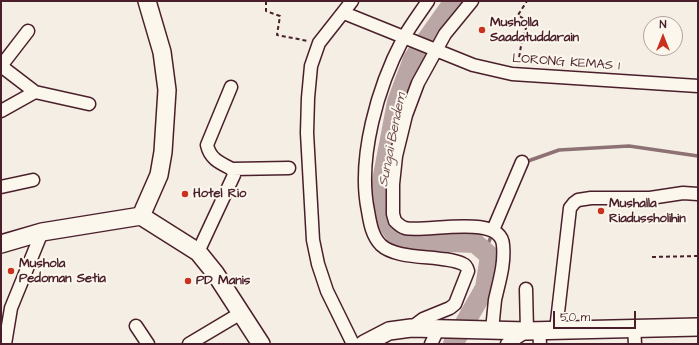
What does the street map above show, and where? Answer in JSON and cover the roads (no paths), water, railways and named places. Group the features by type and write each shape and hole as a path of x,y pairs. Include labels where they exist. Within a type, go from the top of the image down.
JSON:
{"street":[{"path":"141,216 158,175 163,152 167,90 162,52 148,1"},
{"path":"352,1 319,43 311,66 307,133 313,240 318,264 327,291 353,344"},
{"path":"411,328 423,319 450,308 455,304 468,271 467,267 463,264 452,261 393,252 380,244 372,230 364,195 365,164 373,121 385,78 408,40 428,1"},
{"path":"472,1 433,49 406,115 396,156 393,184 393,214 395,222 405,228 424,229 477,226 493,230 500,236 503,241 503,262 495,302 485,329"},
{"name":"LORONG KEMAS 1","path":"344,13 473,65 517,75 698,86"},
{"path":"28,31 1,66 35,92 89,104"},
{"path":"231,87 207,145 209,152 214,159 232,169 289,168"},
{"path":"1,111 35,92"},
{"path":"493,230 522,162"},
{"path":"198,252 233,179 234,175 232,169"},
{"path":"1,187 33,180"},
{"path":"556,330 570,208 574,203 591,198 650,198 684,193 698,194"},
{"path":"1,244 42,232 141,216 198,252 215,273 261,344"},
{"path":"5,344 11,308 42,232"},
{"path":"526,289 535,335"},
{"path":"189,344 241,313"},
{"path":"136,326 148,344"},
{"path":"507,344 556,330 635,336 698,327"},
{"path":"364,344 389,331 411,328 436,334 485,329 535,335"}],"waterway":[{"name":"Sungai Bendem","path":"453,344 485,288 490,256 475,243 399,240 386,221 381,186 397,102 413,59 454,1"},
{"path":"526,166 528,161 559,150 629,146 698,156"},
{"path":"485,251 490,239"}],"place":[{"name":"Musholla Saadatuddarain","path":"482,30"},
{"name":"Hotel Rio","path":"185,194"},
{"name":"Mushalla Riadussholihin","path":"601,211"},
{"name":"Mushola Pedoman Setia","path":"11,271"},
{"name":"PD Manis","path":"188,281"}]}
